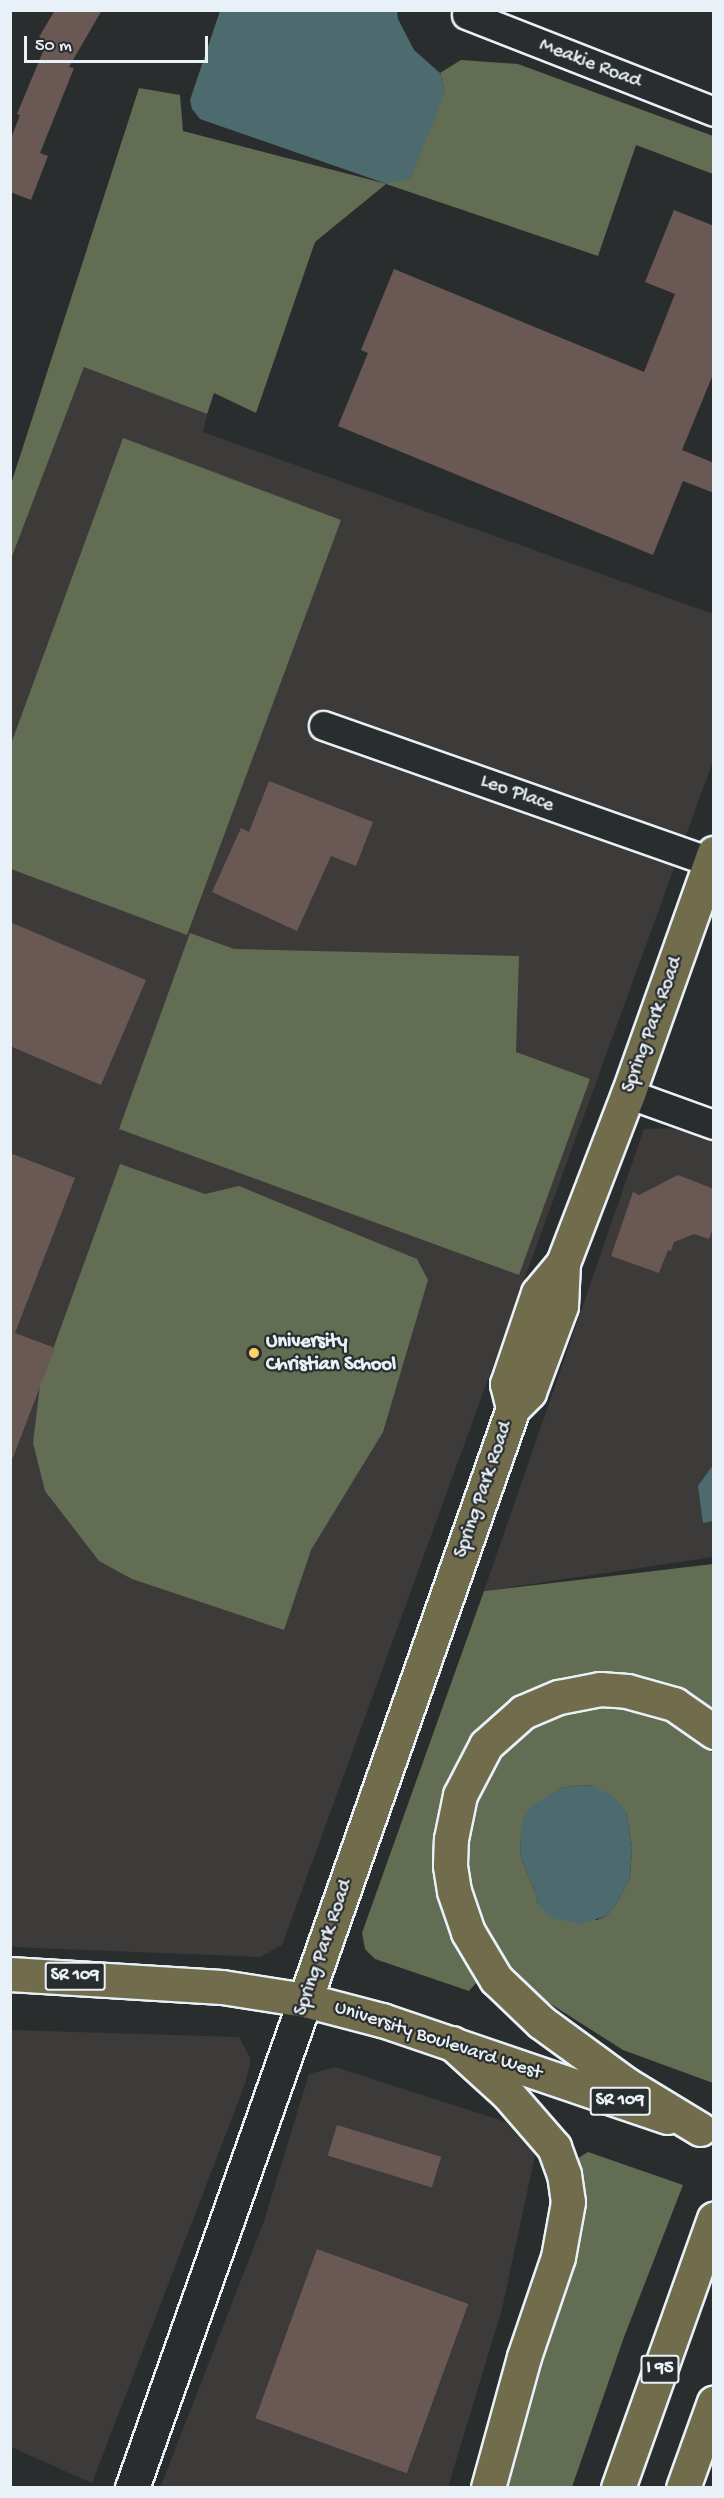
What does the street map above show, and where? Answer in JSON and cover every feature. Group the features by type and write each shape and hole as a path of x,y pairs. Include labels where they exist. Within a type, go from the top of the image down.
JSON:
{"main road":[{"name":"Spring Park Road","path":"132,2487 513,1408 529,1392 561,1306 563,1263 628,1094 712,857"},
{"path":"707,2131 626,2084 551,2029 496,1978 468,1932 454,1891 450,1865 451,1839 460,1795 486,1745 524,1712 559,1697 600,1689 627,1691 674,1704 714,1732"},
{"name":"University Boulevard West","path":"10,1974 222,1987 305,2000 382,2020 707,2131"},
{"path":"452,2043 507,2093 554,2147 564,2174 568,2202 558,2257 524,2357 488,2487"},
{"name":"I 95","path":"618,2487 714,2219"},
{"path":"683,2487 714,2402"}],"street":[{"name":"Meakie Road","path":"467,15 714,112"},
{"name":"Leo Place","path":"324,726 712,857"},
{"path":"628,1094 714,1125"}],"shaded area":[{"name":"University Christian School","path":"84,366 207,414 203,432 713,614 713,761 282,1945 260,1957 11,1947 10,559"},
{"path":"683,1128 713,1139 713,1557 484,1591 644,1129"},
{"path":"11,2030 239,2037 251,2060 245,2084 92,2483 11,2447"},
{"path":"335,2067 506,2122 535,2155 502,2309 448,2487 160,2488 264,2221 309,2074"}],"green space":[{"path":"461,60 518,64 713,136 713,174 636,145 598,256 386,184 315,242 256,413 214,393 207,414 84,367 11,559 11,484 139,88 180,95 183,131 387,184 445,93 440,73"},
{"path":"123,438 341,520 187,935 11,869 11,744"},
{"path":"190,933 234,949 519,956 516,1052 590,1079 519,1275 119,1129"},
{"path":"120,1164 205,1194 239,1186 417,1259 428,1280 383,1432 311,1550 284,1630 132,1579 99,1561 45,1491 33,1443 40,1385"},
{"path":"713,1564 713,1718 609,1673 538,1688 493,1720 457,1769 433,1838 440,1900 476,1983 469,1991 375,1959 365,1949 362,1933 484,1591"},
{"path":"601,1706 641,1711 665,1720 698,1740 714,1754 713,2083 623,2050 546,2001 510,1966 469,1901 463,1847 472,1801 493,1760 541,1721 564,1712","holes":["580,1785 594,1786 626,1812 632,1847 630,1879 614,1907 606,1916 597,1920 538,1904 521,1858 520,1839 561,1788"]},
{"path":"588,2152 683,2185 624,2337 572,2487 497,2488 572,2162"}],"water":[{"path":"220,11 397,11 398,19 414,50 440,73 445,93 411,178 387,184 200,119 192,109 190,100"},
{"path":"713,1465 713,1521 703,1523 698,1486"},
{"path":"580,1785 594,1786 615,1798 626,1812 632,1847 630,1879 614,1907 606,1916 581,1924 551,1918 538,1904 521,1858 520,1839 523,1819 531,1806 561,1788"}],"building":[{"path":"55,10 102,10 69,67 74,68 40,153 48,156 31,200 10,192 10,141 20,115 17,114 47,42 39,37"},
{"path":"674,210 714,226 714,372 682,450 714,463 714,493 683,481 653,555 338,426 368,353 361,350 394,269 644,372 675,294 645,282"},
{"path":"269,781 373,822 356,866 331,856 297,931 212,892 241,828 249,832"},
{"path":"10,922 146,980 101,1085 10,1046"},
{"path":"10,1153 75,1178 15,1333 55,1348 12,1460"},
{"path":"678,1175 714,1189 714,1226 709,1239 694,1234 674,1242 671,1251 668,1250 659,1273 611,1256 633,1192 639,1195"},
{"path":"337,2125 441,2157 432,2187 328,2156"},
{"path":"317,2249 468,2304 407,2473 255,2418"}],"place":[{"name":"University Christian School","path":"254,1353"}]}
